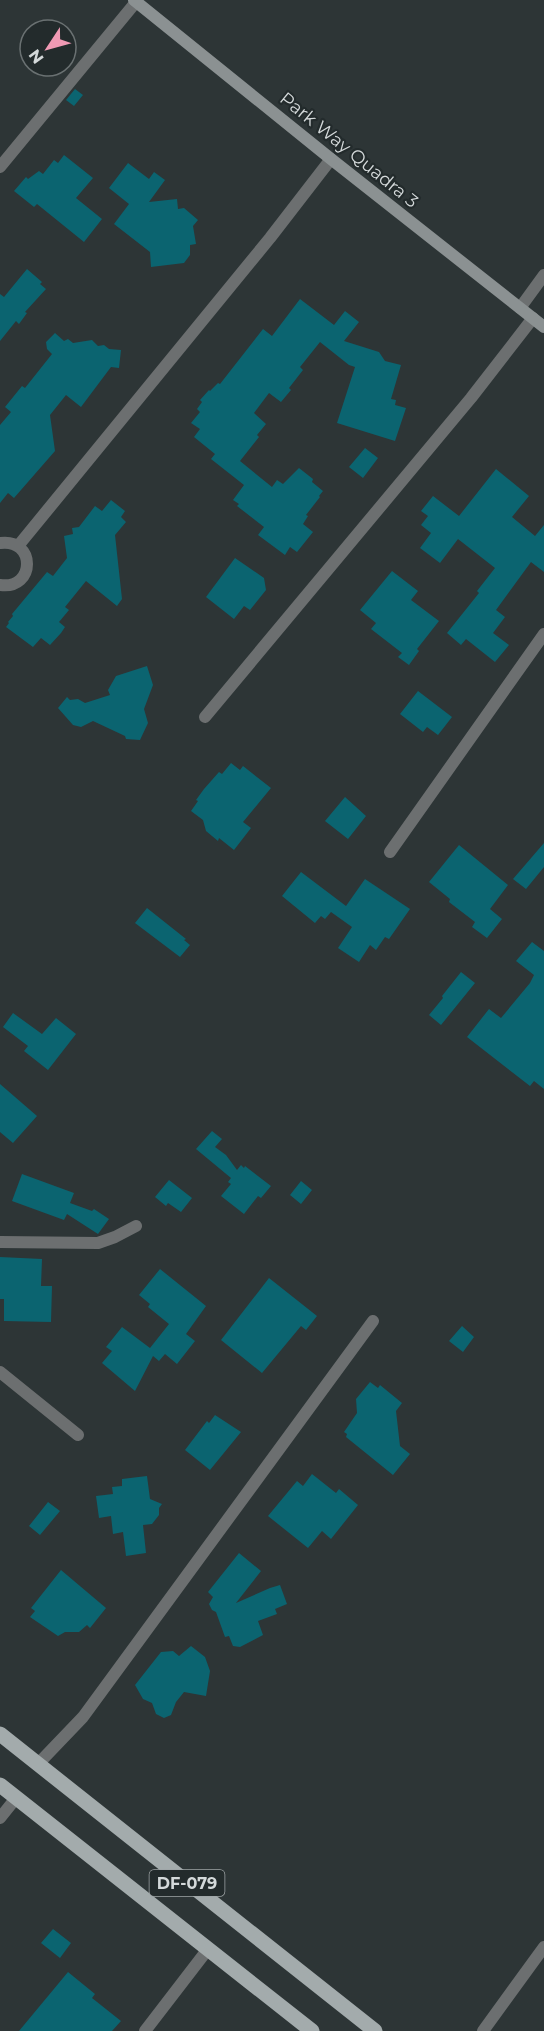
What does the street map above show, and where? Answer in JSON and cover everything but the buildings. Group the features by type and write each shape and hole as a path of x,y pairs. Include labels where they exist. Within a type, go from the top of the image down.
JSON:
{"main road":[{"name":"DF-079","path":"0,1734 375,2031"},
{"name":"DF-079","path":"0,1785 312,2031"}],"street":[{"name":"Park Way Quadra 3","path":"135,1 544,327"},
{"path":"0,167 135,1"},
{"path":"18,546 270,238 331,159"},
{"path":"520,308 544,275"},
{"path":"205,717 471,398 533,318"},
{"path":"0,543 10,542 18,546 26,556 27,570 19,582 12,585 0,585"},
{"path":"390,852 544,634"},
{"path":"0,1242 98,1243 136,1226"},
{"path":"38,1764 83,1717 373,1321"},
{"path":"1,1375 78,1435"},
{"path":"0,1818 16,1798"},
{"path":"483,2031 544,1947"},
{"path":"145,2031 208,1949"}]}
